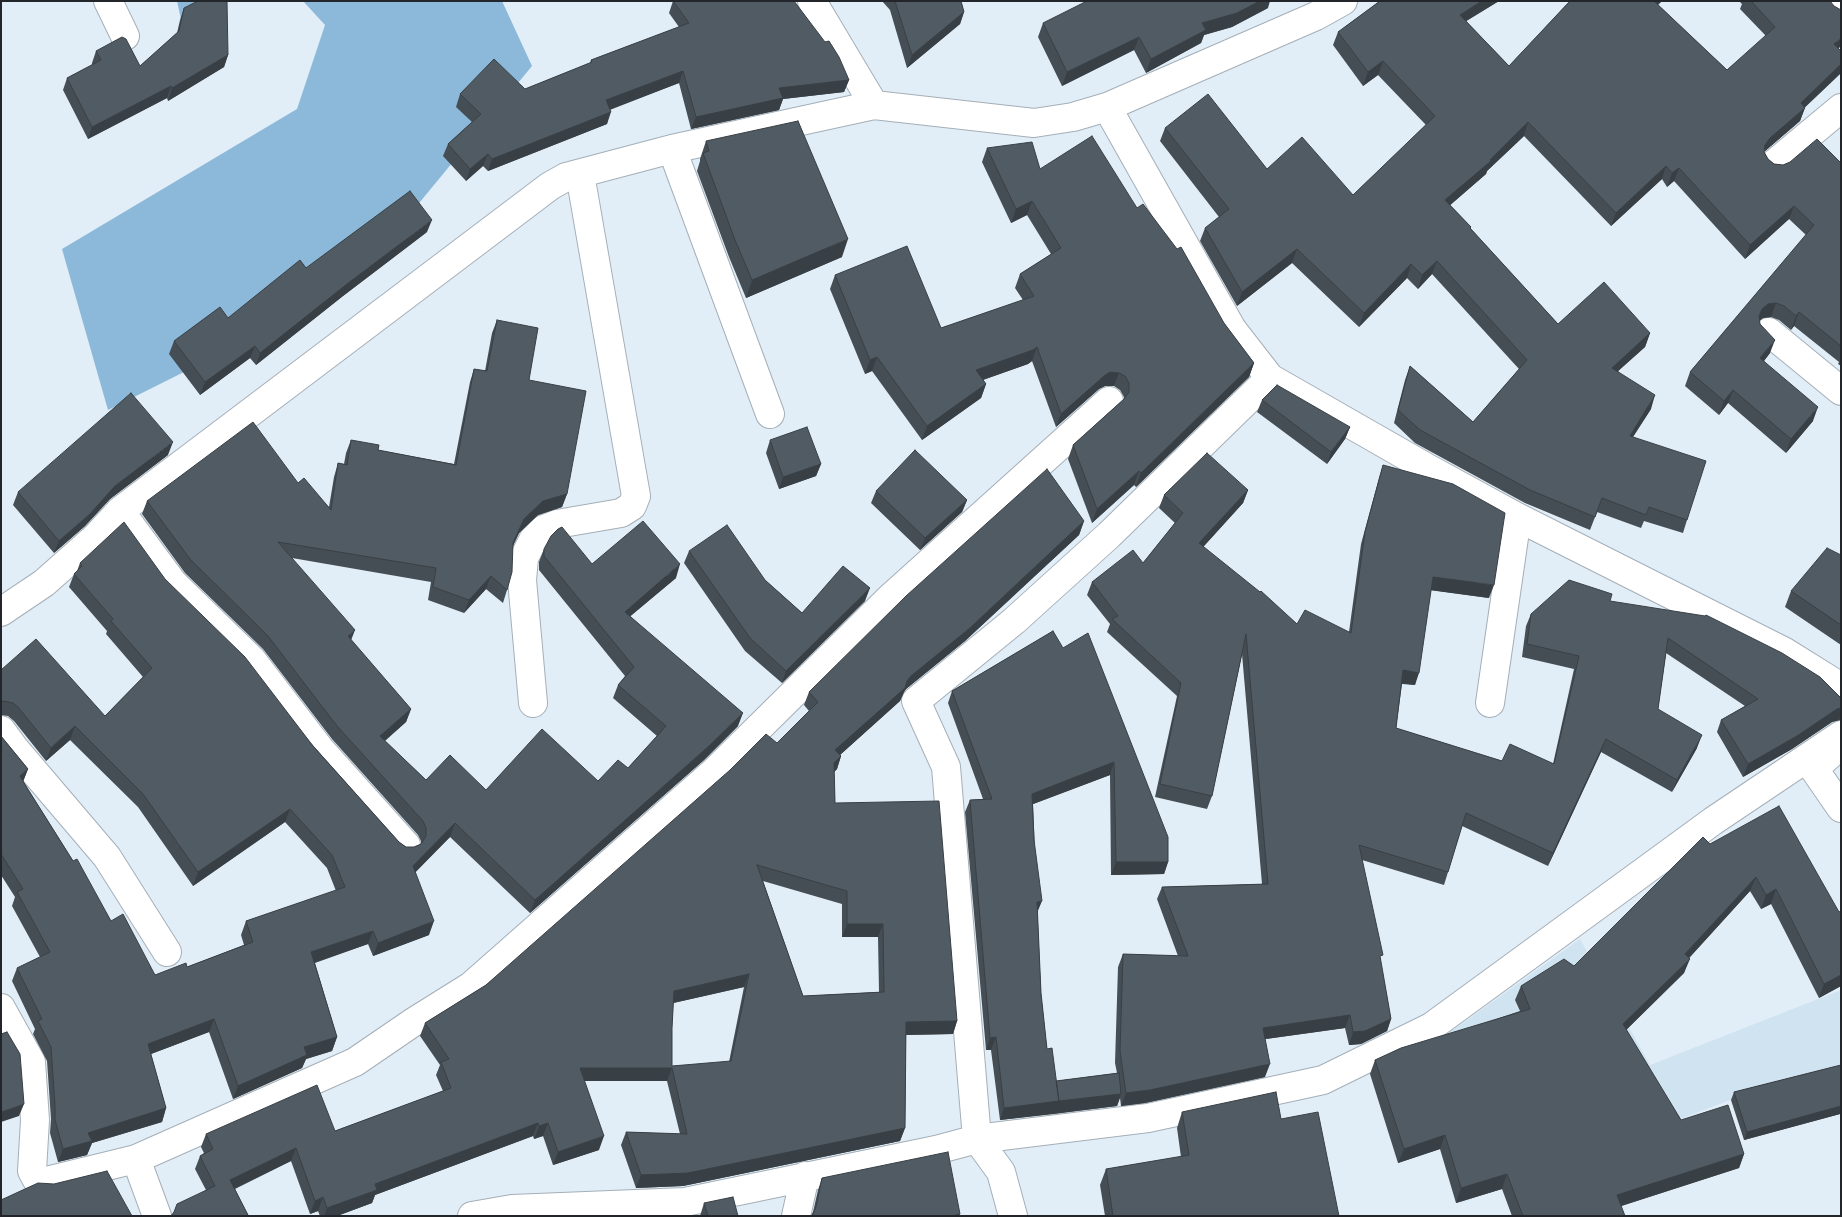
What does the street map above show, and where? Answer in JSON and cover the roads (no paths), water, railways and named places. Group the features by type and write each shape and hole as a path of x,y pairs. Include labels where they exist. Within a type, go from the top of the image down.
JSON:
{"street":[{"path":"108,1 125,36"},
{"path":"812,1 874,105"},
{"path":"1,612 44,583 96,537 120,511 550,186 566,177 672,149 874,105 1034,123 1073,117 1107,107 1316,16 1342,1"},
{"path":"1834,1 1841,9"},
{"path":"1107,107 1232,329 1270,378 1517,518 1785,652 1841,687"},
{"path":"1775,163 1841,108"},
{"path":"672,149 770,414"},
{"path":"533,703 522,580 524,558 533,540 544,529 557,524 620,513 632,506 636,496 580,174"},
{"path":"1769,332 1841,391"},
{"path":"1013,1216 1001,1172 977,1139 946,767 916,701 1014,621 1109,535 1270,378"},
{"path":"1,1008 31,1062 34,1120 32,1171 37,1180 46,1181 136,1159 355,1062 471,986 715,771 890,598 1109,401"},
{"path":"120,511 173,583 252,660 320,748 406,844"},
{"path":"1490,703 1517,518"},
{"path":"1,730 107,857 168,952"},
{"path":"472,1216 512,1209 685,1202 936,1150 977,1139 1148,1118 1324,1080 1431,1027 1713,821 1841,735"},
{"path":"1841,745 1814,770 1841,808"},
{"path":"136,1159 157,1216"},
{"path":"796,1216 804,1176"}]}
